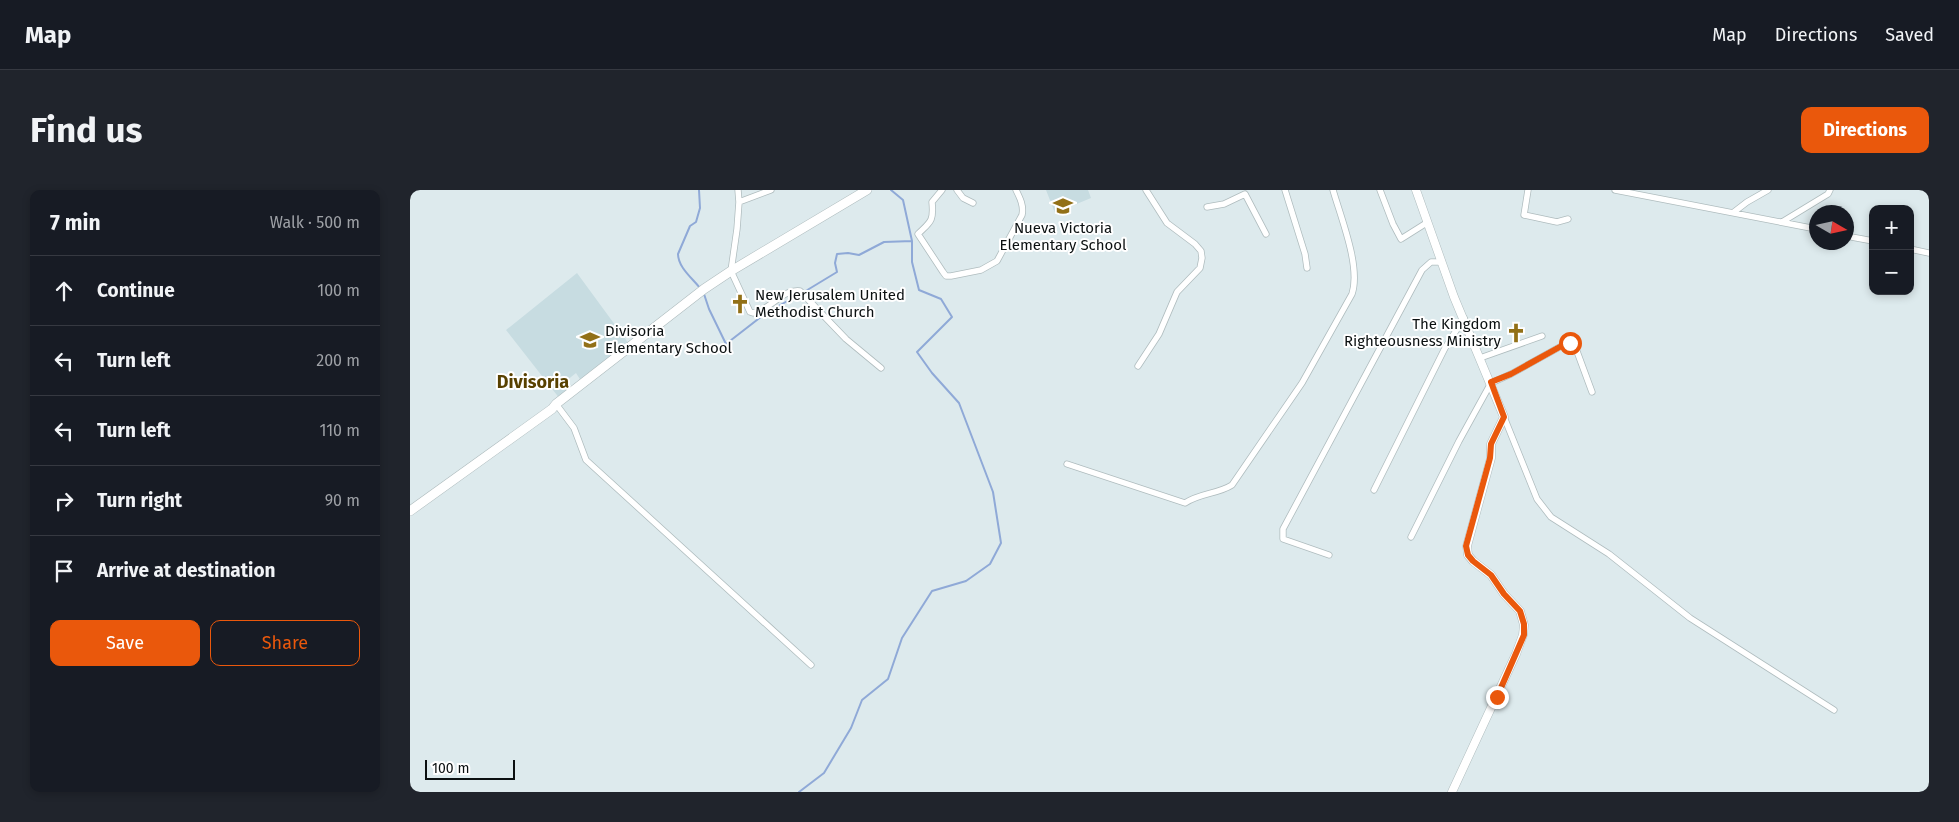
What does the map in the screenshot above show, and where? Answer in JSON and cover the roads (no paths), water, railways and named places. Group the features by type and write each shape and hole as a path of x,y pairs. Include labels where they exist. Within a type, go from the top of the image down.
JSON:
{"main road":[{"path":"410,511 552,409 694,296 731,271 868,190"}],"street":[{"path":"738,190 738,229 731,271 750,312 760,311 789,291 800,291 846,339 881,368"},
{"path":"739,202 771,190"},
{"path":"942,190 932,202 933,218 918,234 946,276 951,276 981,270 997,261 1022,215 1022,201 1016,190"},
{"path":"957,190 963,198 973,204"},
{"path":"1285,190 1305,254 1307,268"},
{"path":"1067,464 1185,503 1204,494 1223,491 1232,485 1302,383 1354,288 1355,268 1333,190"},
{"path":"1380,190 1401,239 1428,222"},
{"path":"1416,190 1454,297 1491,382 1537,499 1551,518 1609,554 1690,618 1834,710"},
{"path":"1528,190 1524,215 1553,221 1568,219"},
{"path":"1615,190 1809,228"},
{"path":"1734,212 1768,190"},
{"path":"1782,222 1828,194 1830,190"},
{"path":"1138,366 1159,334 1177,292 1200,268 1202,258 1201,251 1167,223 1149,191"},
{"path":"1206,208 1224,204 1244,192 1266,234"},
{"path":"1854,237 1869,240"},
{"path":"1914,250 1929,253"},
{"path":"1329,555 1284,539 1283,529 1422,270 1430,262 1442,262"},
{"path":"1374,490 1445,348 1464,318"},
{"path":"1480,358 1542,336"},
{"path":"1411,537 1481,398 1491,382 1506,377 1570,343 1575,346 1592,392"},
{"path":"556,404 574,428 586,460 811,665"},
{"path":"1452,792 1524,635 1524,624 1520,611 1504,594 1491,575 1468,555 1466,546 1490,458 1491,444 1504,417"}],"waterway":[{"path":"699,190 700,208 696,222 690,226 678,254 683,268 700,288"},
{"path":"799,792 824,773 851,728 862,700 888,679 902,638 932,591 966,581 990,564 1001,543 993,492 959,403 932,373 917,352 952,317 941,299 919,290 912,262 912,241 903,200 891,190"},
{"path":"804,292 837,272 835,263 837,254 859,255 884,242 912,241"},
{"path":"704,294 726,344 766,313 800,294"}],"place":[{"name":"Nueva Victoria Elementary School","path":"1063,206"},
{"name":"New Jerusalem United Methodist Church","path":"740,304"},
{"name":"The Kingdom Righteousness Ministry","path":"1516,333"},
{"name":"Divisoria Elementary School","path":"590,340"}],"district":[{"name":"Divisoria","path":"533,382"}]}
